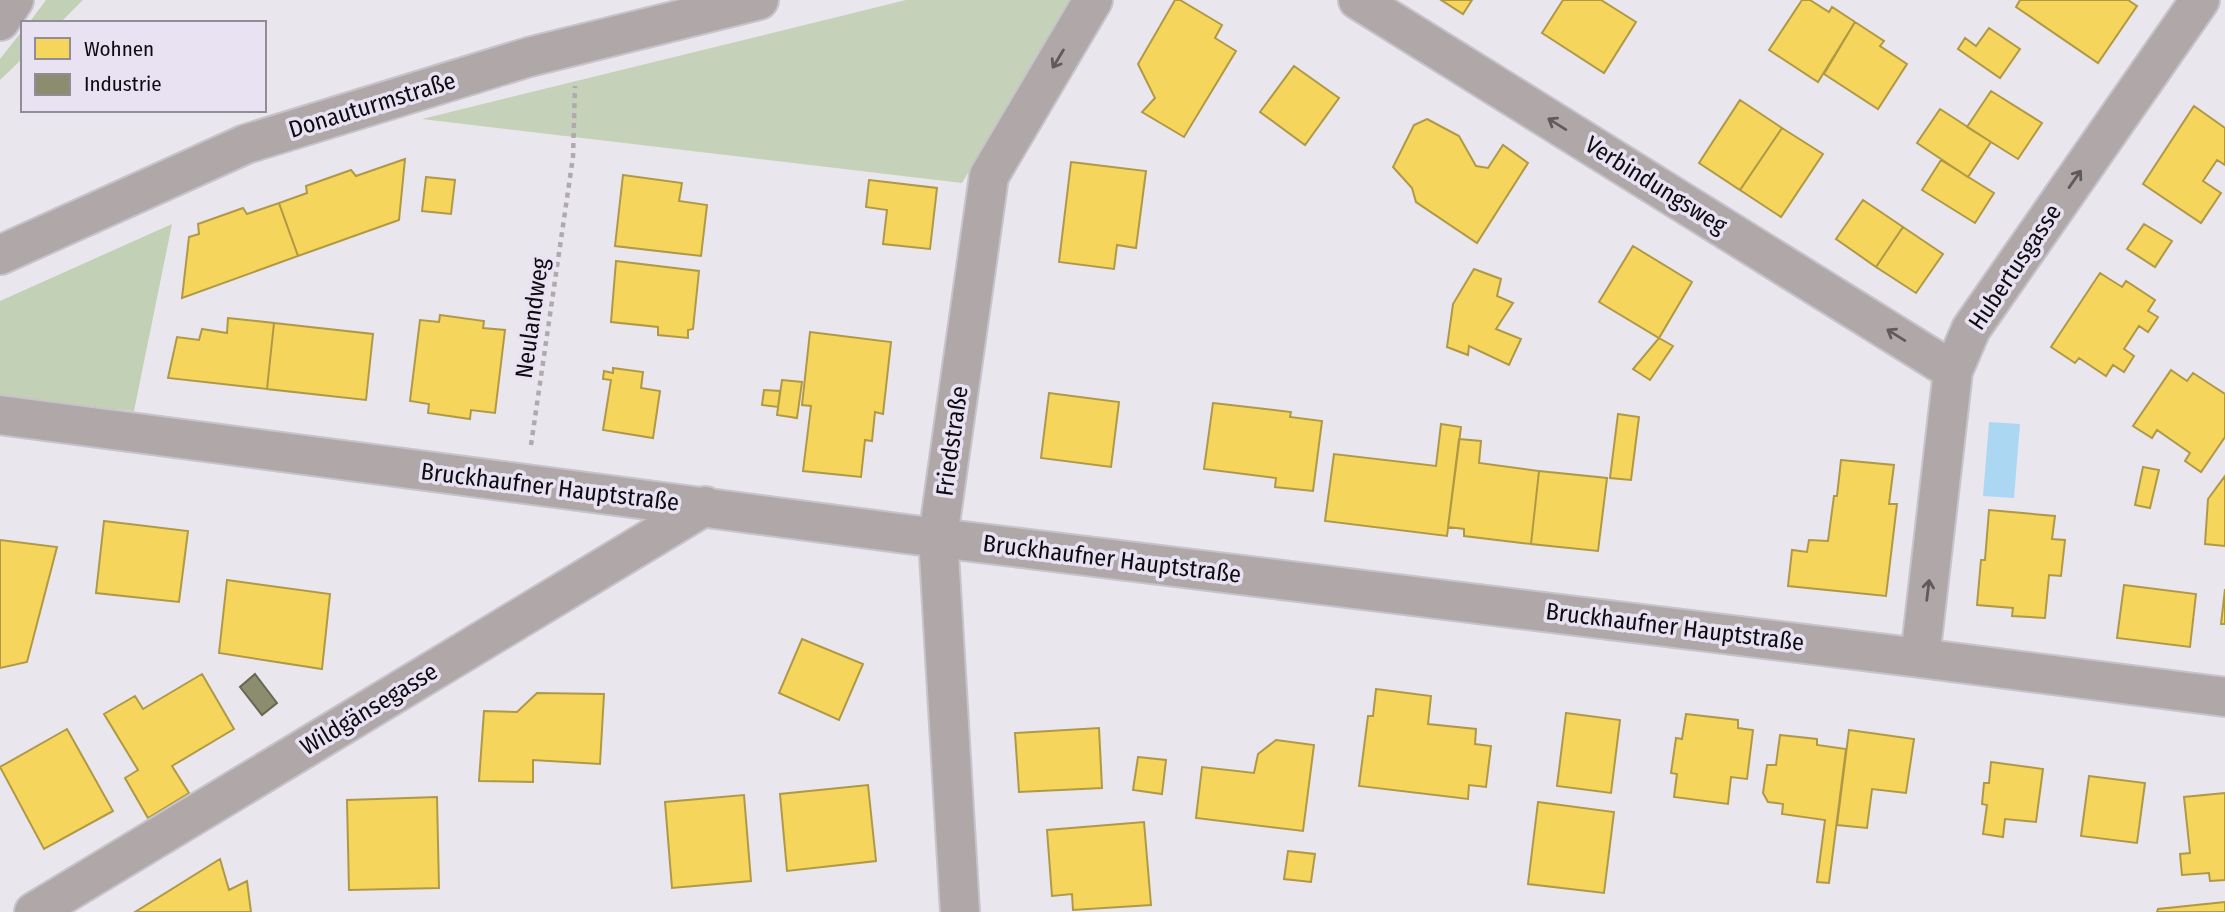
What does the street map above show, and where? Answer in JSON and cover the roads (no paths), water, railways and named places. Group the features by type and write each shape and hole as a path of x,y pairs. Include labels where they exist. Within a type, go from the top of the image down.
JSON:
{"highway":[{"path":"0,21 14,0"}],"street":[{"name":"Donauturmstraße","path":"0,255 246,144 529,57 759,0"},
{"name":"Friedstraße","path":"960,912 938,537 989,176 1093,0"},
{"name":"Verbindungsweg","path":"1358,0 1953,371"},
{"name":"Hubertusgasse","path":"1920,657 1953,371 1970,329 2200,0"},
{"name":"Bruckhaufner Hauptstraße","path":"0,415 938,537 2225,697"},
{"name":"Wildgänsegasse","path":"34,912 705,506"}],"water":[{"path":"1989,422 2020,424 2014,498 1983,496"}]}
